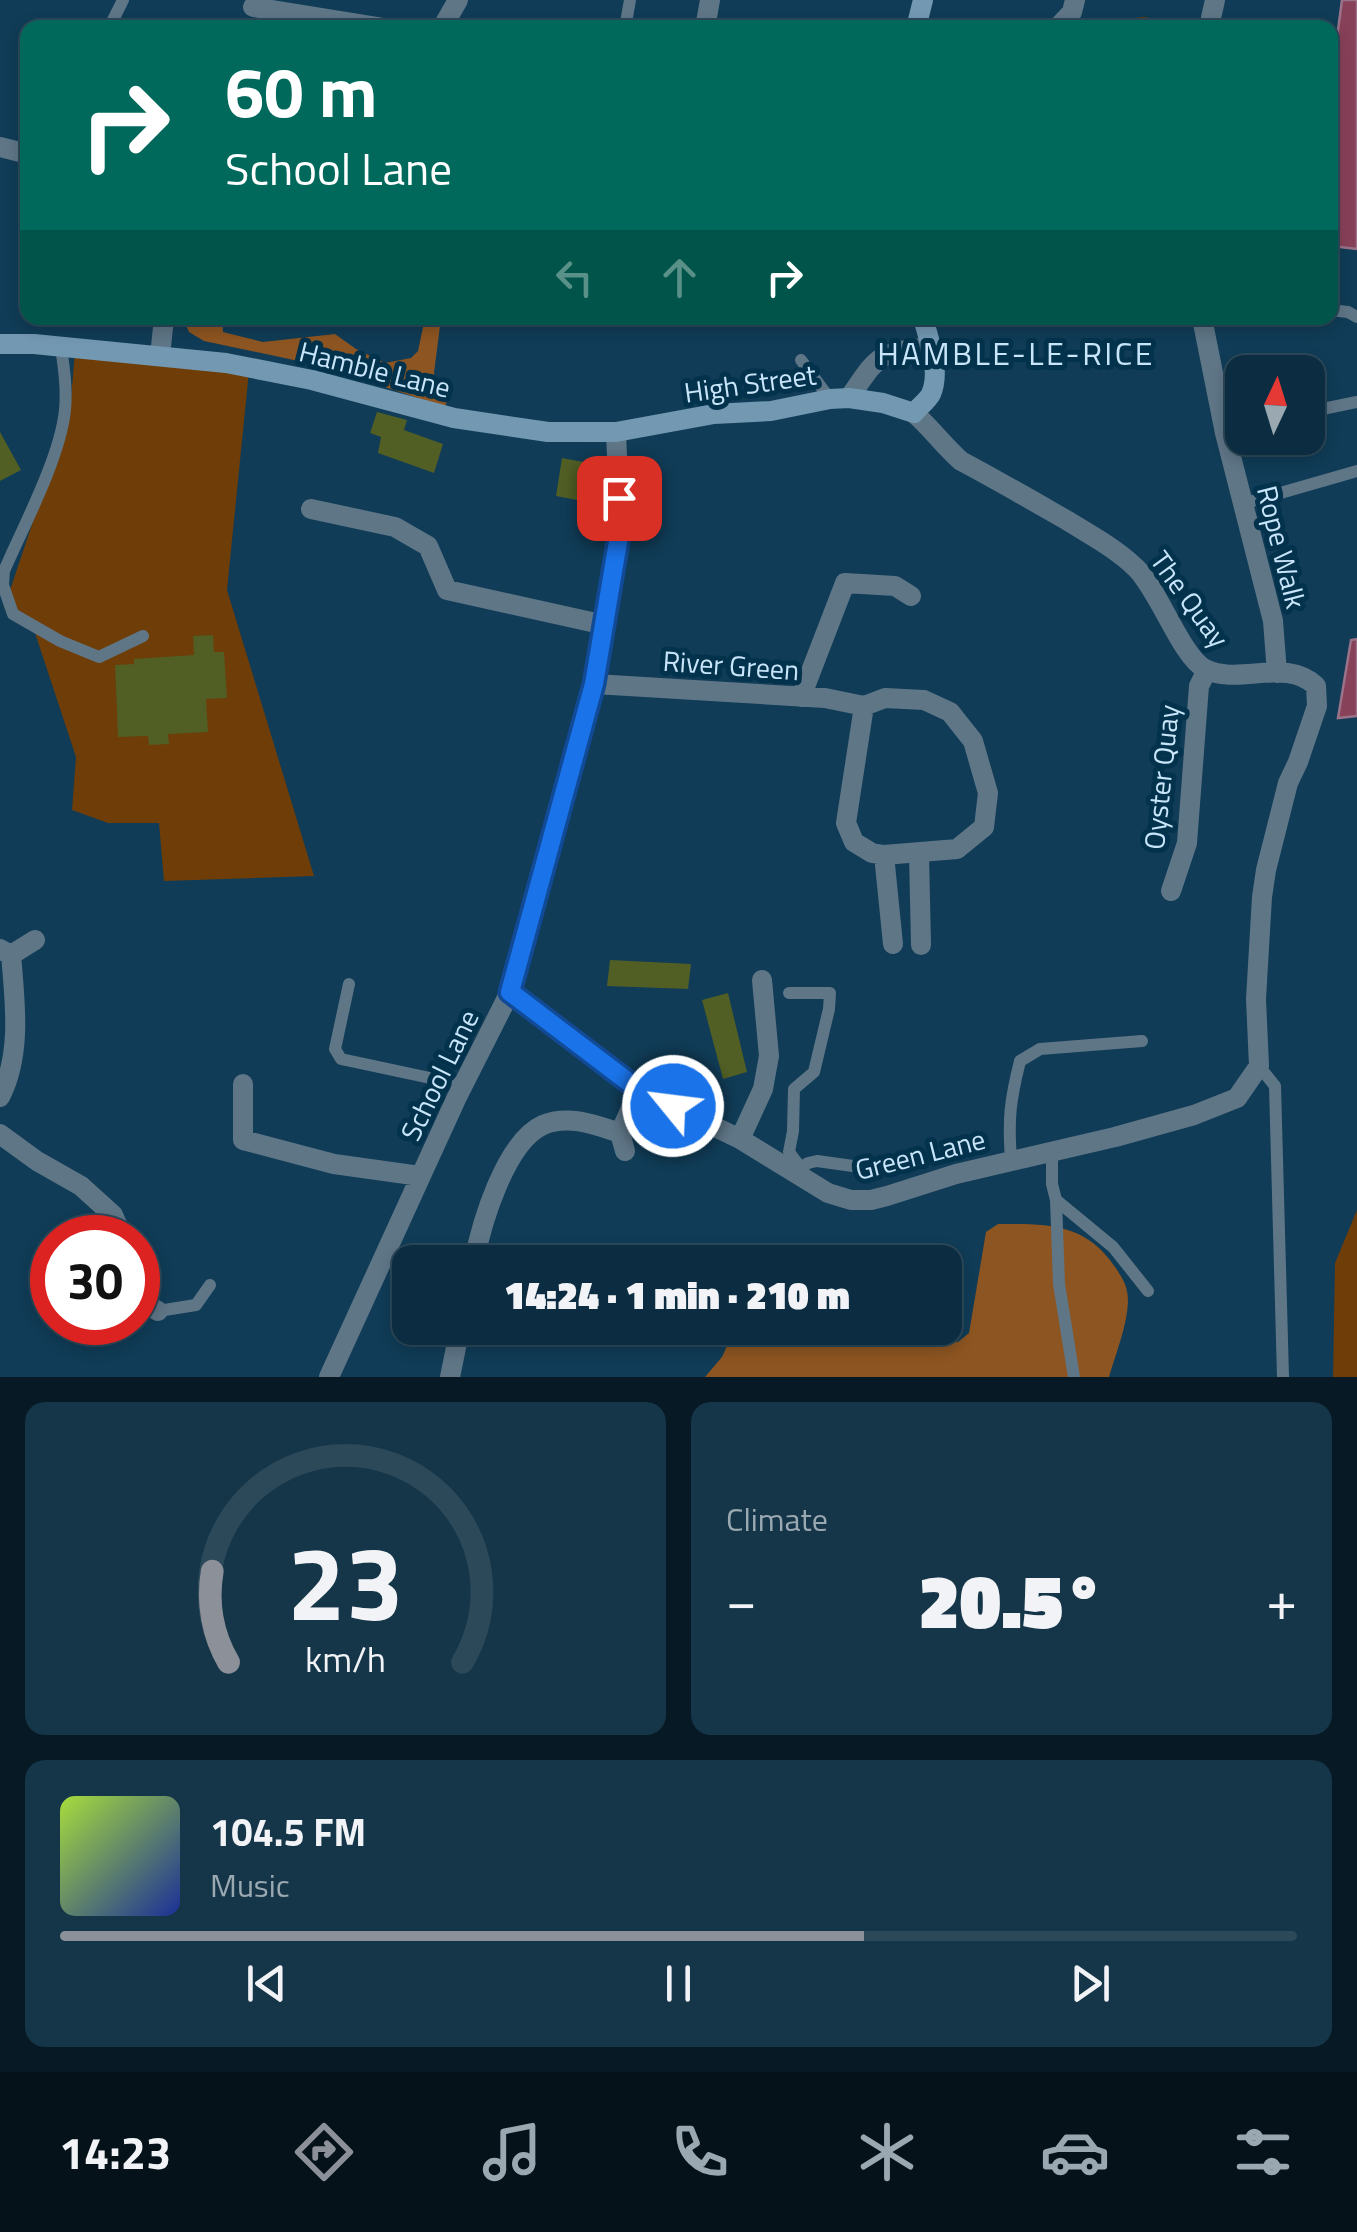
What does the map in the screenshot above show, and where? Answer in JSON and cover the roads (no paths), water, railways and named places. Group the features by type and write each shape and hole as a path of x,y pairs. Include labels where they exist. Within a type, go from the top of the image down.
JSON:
{"main road":[{"path":"840,399 882,403 914,413 930,395 934,377 925,325"},
{"name":"Hamble Lane","path":"0,344 226,364 312,380 486,424 573,434 616,432"},
{"name":"High Street","path":"616,432 714,414 772,411 840,399"}],"street":[{"path":"252,12 318,20"},
{"path":"160,356 163,325"},
{"name":"Rope Walk","path":"1206,325 1225,397"},
{"name":"High Street","path":"840,399 875,360 895,350 930,347"},
{"name":"The Quay","path":"914,413 962,461 1125,558 1152,588 1195,662 1218,674 1277,673 1309,680 1316,686 1317,706 1288,783 1266,870 1256,1000 1258,1066"},
{"name":"School Lane","path":"329,1377 420,1176 510,992 594,684 620,530 616,432"},
{"name":"Rope Walk","path":"1237,455 1242,504 1273,621 1277,673"},
{"path":"311,509 395,528 428,546 447,590 604,625"},
{"path":"802,697 846,583 895,586 911,596"},
{"name":"Oyster Quay","path":"1171,891 1187,843 1198,692 1207,670"},
{"name":"River Green","path":"594,684 824,698 864,706 886,698 924,700 950,712 973,741 988,793 984,827 957,850 884,855"},
{"path":"864,706 846,823 854,842 884,855 893,944"},
{"path":"919,854 921,945"},
{"path":"0,1098 14,1052 16,1012 6,952 35,940"},
{"path":"740,1139 763,1088 768,1056 762,980"},
{"name":"Green Lane","path":"510,992 639,1090 740,1139 800,1172 828,1193 852,1200 871,1200 956,1174 1194,1115 1237,1098 1258,1066"},
{"path":"244,1084 243,1140 334,1164 420,1176"},
{"path":"478,1245 492,1198 509,1163 530,1134 544,1124 588,1122 622,1142 639,1090"},
{"path":"0,1134 38,1162 81,1186 113,1215"},
{"path":"450,1377 457,1345"}],"lane":[{"path":"61,348 65,412 50,463 4,570 3,585 13,614 99,657 143,636"},
{"path":"801,360 840,399"},
{"path":"1325,409 1357,402"},
{"path":"1242,504 1357,471"},
{"path":"348,984 335,1049 340,1059 463,1085"},
{"path":"790,993 830,993 814,1072 794,1089 789,1152 800,1172 808,1162 817,1161 860,1167 904,1165"},
{"path":"1011,1160 1008,1124 1020,1061 1040,1048 1142,1041"},
{"path":"1258,1066 1275,1086 1283,1377"},
{"path":"1052,1151 1060,1284 1074,1377"},
{"path":"1056,1200 1113,1246 1148,1291"},
{"path":"160,1311 196,1304 210,1285"}],"district":[{"name":"HAMBLE-LE-RICE","path":"1016,353"}]}
